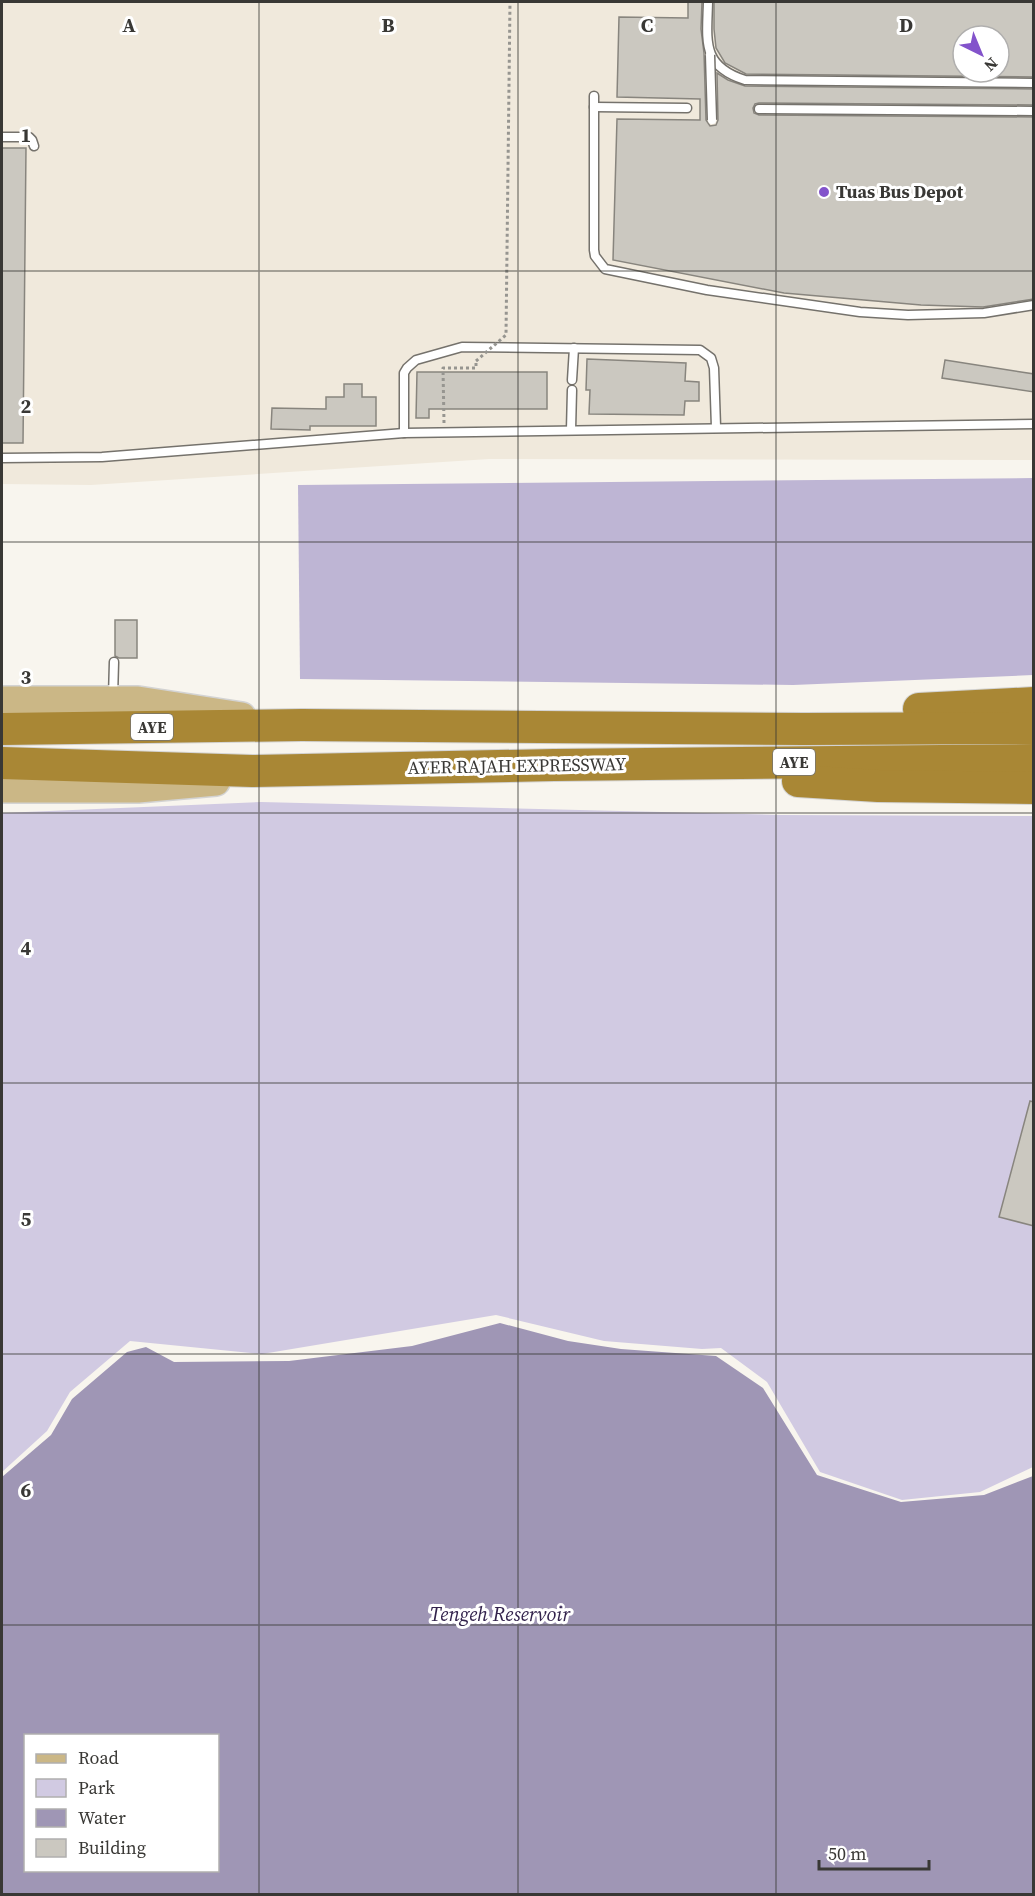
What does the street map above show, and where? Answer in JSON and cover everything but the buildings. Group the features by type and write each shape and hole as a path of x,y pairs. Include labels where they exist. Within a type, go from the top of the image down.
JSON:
{"highway":[{"path":"772,728 788,717 1034,703"},
{"name":"AYER RAJAH EXPRESSWAY","path":"2,729 302,725 1034,728"},
{"name":"AYER RAJAH EXPRESSWAY","path":"2,764 252,771 1034,760"},
{"path":"554,765 878,786 1034,788"}],"main road":[{"path":"6,695 37,700 138,700 302,725"},
{"path":"2,789 138,789 228,780 252,771"}],"lane":[{"path":"708,2 707,34 712,120"},
{"path":"710,56 720,68 730,75 745,80 1034,83"},
{"path":"594,96 594,250 595,256 605,268 707,290 860,312 908,315 984,313 1034,305"},
{"path":"594,107 687,108"},
{"path":"759,109 1034,111"},
{"path":"2,137 29,137 33,140 34,147"},
{"path":"404,433 404,373 407,368 416,360 462,347 700,350 711,358 714,368 716,427"},
{"path":"573,380 574,348"},
{"path":"571,430 572,390"},
{"path":"2,458 102,457 404,433 1034,424"},
{"path":"112,700 114,662"}],"path":[{"path":"444,432 443,368 476,368 476,361 506,335 510,2"}],"shaded area":[{"path":"2,2 1033,2 1033,460 489,459 91,485 2,484"},
{"path":"1033,478 1033,675 793,685 300,679 298,485"}],"green space":[{"path":"261,802 781,815 1033,816 1033,1467 980,1492 902,1500 820,1472 767,1382 721,1348 702,1349 604,1341 496,1315 262,1354 130,1341 70,1392 47,1431 2,1472 2,813"}],"water":[{"name":"Tengeh Reservoir","path":"500,1323 568,1341 621,1349 716,1356 763,1388 817,1475 901,1502 984,1495 1033,1476 1033,1894 2,1894 2,1477 51,1435 72,1399 127,1352 146,1347 174,1362 289,1361 412,1346"}],"place":[{"name":"Tuas Bus Depot","path":"824,192"}]}
